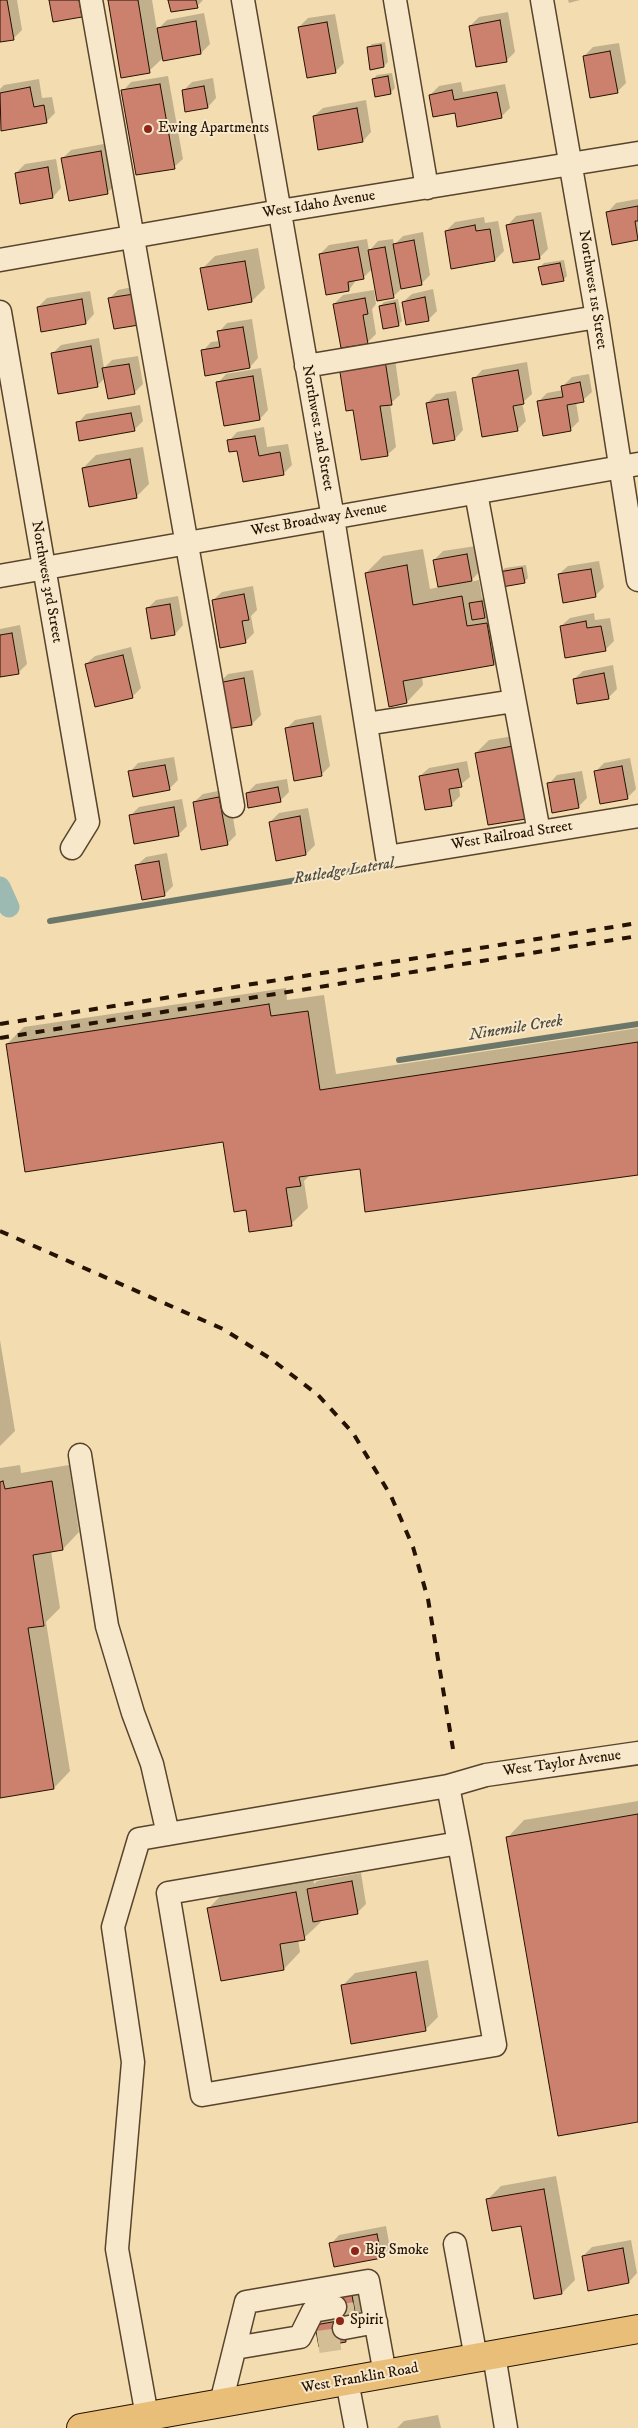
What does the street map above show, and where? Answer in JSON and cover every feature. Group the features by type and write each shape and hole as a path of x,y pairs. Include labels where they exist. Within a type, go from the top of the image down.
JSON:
{"main road":[{"name":"West Franklin Road","path":"81,2428 638,2329"}],"street":[{"path":"91,0 233,806"},
{"name":"Northwest 2nd Street","path":"243,0 333,518 387,857"},
{"path":"395,0 427,188"},
{"name":"Northwest 1st Street","path":"542,0 597,317 628,466 638,580"},
{"name":"West Idaho Avenue","path":"0,260 280,211 638,153"},
{"name":"Northwest 3rd Street","path":"0,312 88,822 72,848"},
{"path":"306,366 597,317"},
{"name":"West Broadway Avenue","path":"0,576 628,466"},
{"path":"476,493 539,832"},
{"path":"366,724 514,701"},
{"name":"West Railroad Street","path":"387,857 638,816"},
{"path":"80,1455 107,1626 133,1713 152,1764 168,1834"},
{"name":"West Taylor Avenue","path":"147,2416 117,2249 134,2062 113,1927 139,1839 448,1786 486,1775 638,1753"},
{"path":"448,1786 459,1843 495,2045 202,2095 168,1893 459,1843"},
{"path":"456,2244 506,2428"},
{"path":"221,2403 246,2302 368,2280 355,2318 385,2374"},
{"path":"302,2292 310,2334"},
{"path":"310,2334 313,2311 355,2318"},
{"path":"235,2348 310,2334"},
{"path":"347,2381 356,2428"}],"building":[{"path":"0,0 7,0 14,40 0,42"},
{"path":"49,0 79,0 82,17 53,22"},
{"path":"108,0 138,0 150,73 121,78"},
{"path":"168,0 196,0 198,8 171,12"},
{"path":"500,20 507,62 476,67 469,26"},
{"path":"196,21 201,54 163,61 157,28"},
{"path":"327,22 336,73 307,78 298,27"},
{"path":"381,45 384,67 370,70 367,47"},
{"path":"610,51 618,93 590,98 583,56"},
{"path":"388,76 391,94 375,97 372,79"},
{"name":"Ewing Apartments","path":"160,84 175,169 136,175 121,90"},
{"path":"204,86 208,108 185,112 182,90"},
{"path":"30,87 34,107 44,105 47,123 1,131 0,93"},
{"path":"452,90 454,100 497,92 502,118 457,127 455,113 433,117 429,95"},
{"path":"357,108 363,142 318,150 313,116"},
{"path":"101,151 108,194 69,201 61,158"},
{"path":"48,167 53,198 20,204 15,173"},
{"path":"638,206 638,221 635,221 638,240 612,245 606,212"},
{"path":"533,220 540,259 513,263 506,225"},
{"path":"475,225 476,231 490,229 495,261 451,269 445,231"},
{"path":"414,240 422,285 401,289 393,244"},
{"path":"358,247 364,279 348,282 349,291 326,295 319,254"},
{"path":"385,247 394,298 377,301 368,250"},
{"path":"245,261 252,302 208,310 200,268"},
{"path":"560,263 564,281 542,285 538,267"},
{"path":"134,294 139,325 114,329 108,298"},
{"path":"425,297 429,321 406,325 402,302"},
{"path":"365,298 368,314 363,315 368,344 341,348 333,304"},
{"path":"82,299 86,324 41,332 37,307"},
{"path":"395,303 399,326 383,329 379,306"},
{"path":"243,327 250,368 205,376 201,350 220,347 217,331"},
{"path":"91,346 98,387 58,394 51,353"},
{"path":"385,360 392,405 380,406 388,456 361,460 353,410 346,411 339,366"},
{"path":"129,364 135,394 108,399 102,368"},
{"path":"518,370 524,404 513,406 518,431 482,437 472,378"},
{"path":"253,376 260,420 224,426 216,382"},
{"path":"580,382 584,402 567,405 571,431 543,436 537,401 563,397 561,386"},
{"path":"448,399 455,440 433,444 426,403"},
{"path":"131,413 135,431 79,441 76,422"},
{"path":"255,436 259,456 280,452 284,475 243,482 237,451 229,452 227,440"},
{"path":"130,459 137,498 89,507 82,468"},
{"path":"467,554 472,581 438,587 433,560"},
{"path":"407,565 413,605 462,596 467,626 487,623 494,665 403,681 407,703 389,707 365,573"},
{"path":"522,568 525,583 502,587 499,572"},
{"path":"591,569 596,597 563,603 558,574"},
{"path":"244,594 249,620 242,621 246,643 220,648 212,600"},
{"path":"482,601 485,618 472,620 469,603"},
{"path":"170,604 175,635 151,639 146,608"},
{"path":"586,621 587,628 601,626 606,651 565,658 560,626"},
{"path":"12,633 19,674 0,677 0,635"},
{"path":"123,655 133,698 95,707 85,664"},
{"path":"604,673 609,699 577,704 573,679"},
{"path":"244,678 252,725 226,729 218,683"},
{"path":"313,723 322,776 294,781 285,728"},
{"path":"513,746 526,819 488,825 475,753"},
{"path":"165,765 170,790 133,797 128,771"},
{"path":"622,766 628,799 600,804 594,771"},
{"path":"458,769 462,787 449,789 452,806 425,810 419,776"},
{"path":"574,779 579,808 552,813 547,783"},
{"path":"278,787 281,802 248,808 246,793"},
{"path":"219,797 228,845 201,850 193,802"},
{"path":"174,807 179,836 134,844 129,815"},
{"path":"300,816 306,855 276,861 269,822"},
{"path":"159,861 165,896 142,900 135,865"},
{"path":"269,1004 271,1016 308,1011 320,1090 638,1042 638,1175 365,1212 360,1169 299,1177 301,1186 286,1188 292,1226 249,1232 246,1210 234,1212 223,1142 25,1172 6,1044"},
{"path":"3,1481 5,1489 52,1481 63,1550 33,1555 44,1626 28,1628 54,1789 0,1798 0,1482"},
{"path":"638,1814 638,2122 558,2136 506,1837"},
{"path":"352,1881 358,1914 313,1922 307,1889"},
{"path":"296,1892 305,1940 280,1944 284,1970 221,1981 207,1908"},
{"path":"416,1972 426,2031 351,2044 341,1985"},
{"path":"544,2189 562,2294 534,2299 521,2226 492,2231 486,2199"},
{"name":"Big Smoke","path":"377,2234 382,2258 334,2267 329,2243"},
{"path":"623,2248 629,2283 588,2291 582,2256"},
{"name":"Spirit","path":"352,2295 356,2318 343,2320 346,2342 319,2347 315,2325 338,2321 334,2298"}],"waterway":[{"name":"Rutledge Lateral","path":"50,921 388,865"},
{"name":"Rutledge Lateral","path":"0,887 9,907"},
{"name":"Ninemile Creek","path":"399,1060 638,1024"}],"tunnel":[{"path":"337,2316 355,2313"},
{"path":"318,2342 346,2338"}],"railway":[{"path":"0,1024 638,923"},
{"path":"0,1038 638,936"},
{"path":"0,1231 223,1329 271,1359 318,1395 353,1433 391,1496 413,1547 428,1599 453,1749"}],"place":[{"name":"Ewing Apartments","path":"148,129"},
{"name":"Big Smoke","path":"355,2251"},
{"name":"Spirit","path":"340,2321"}]}
